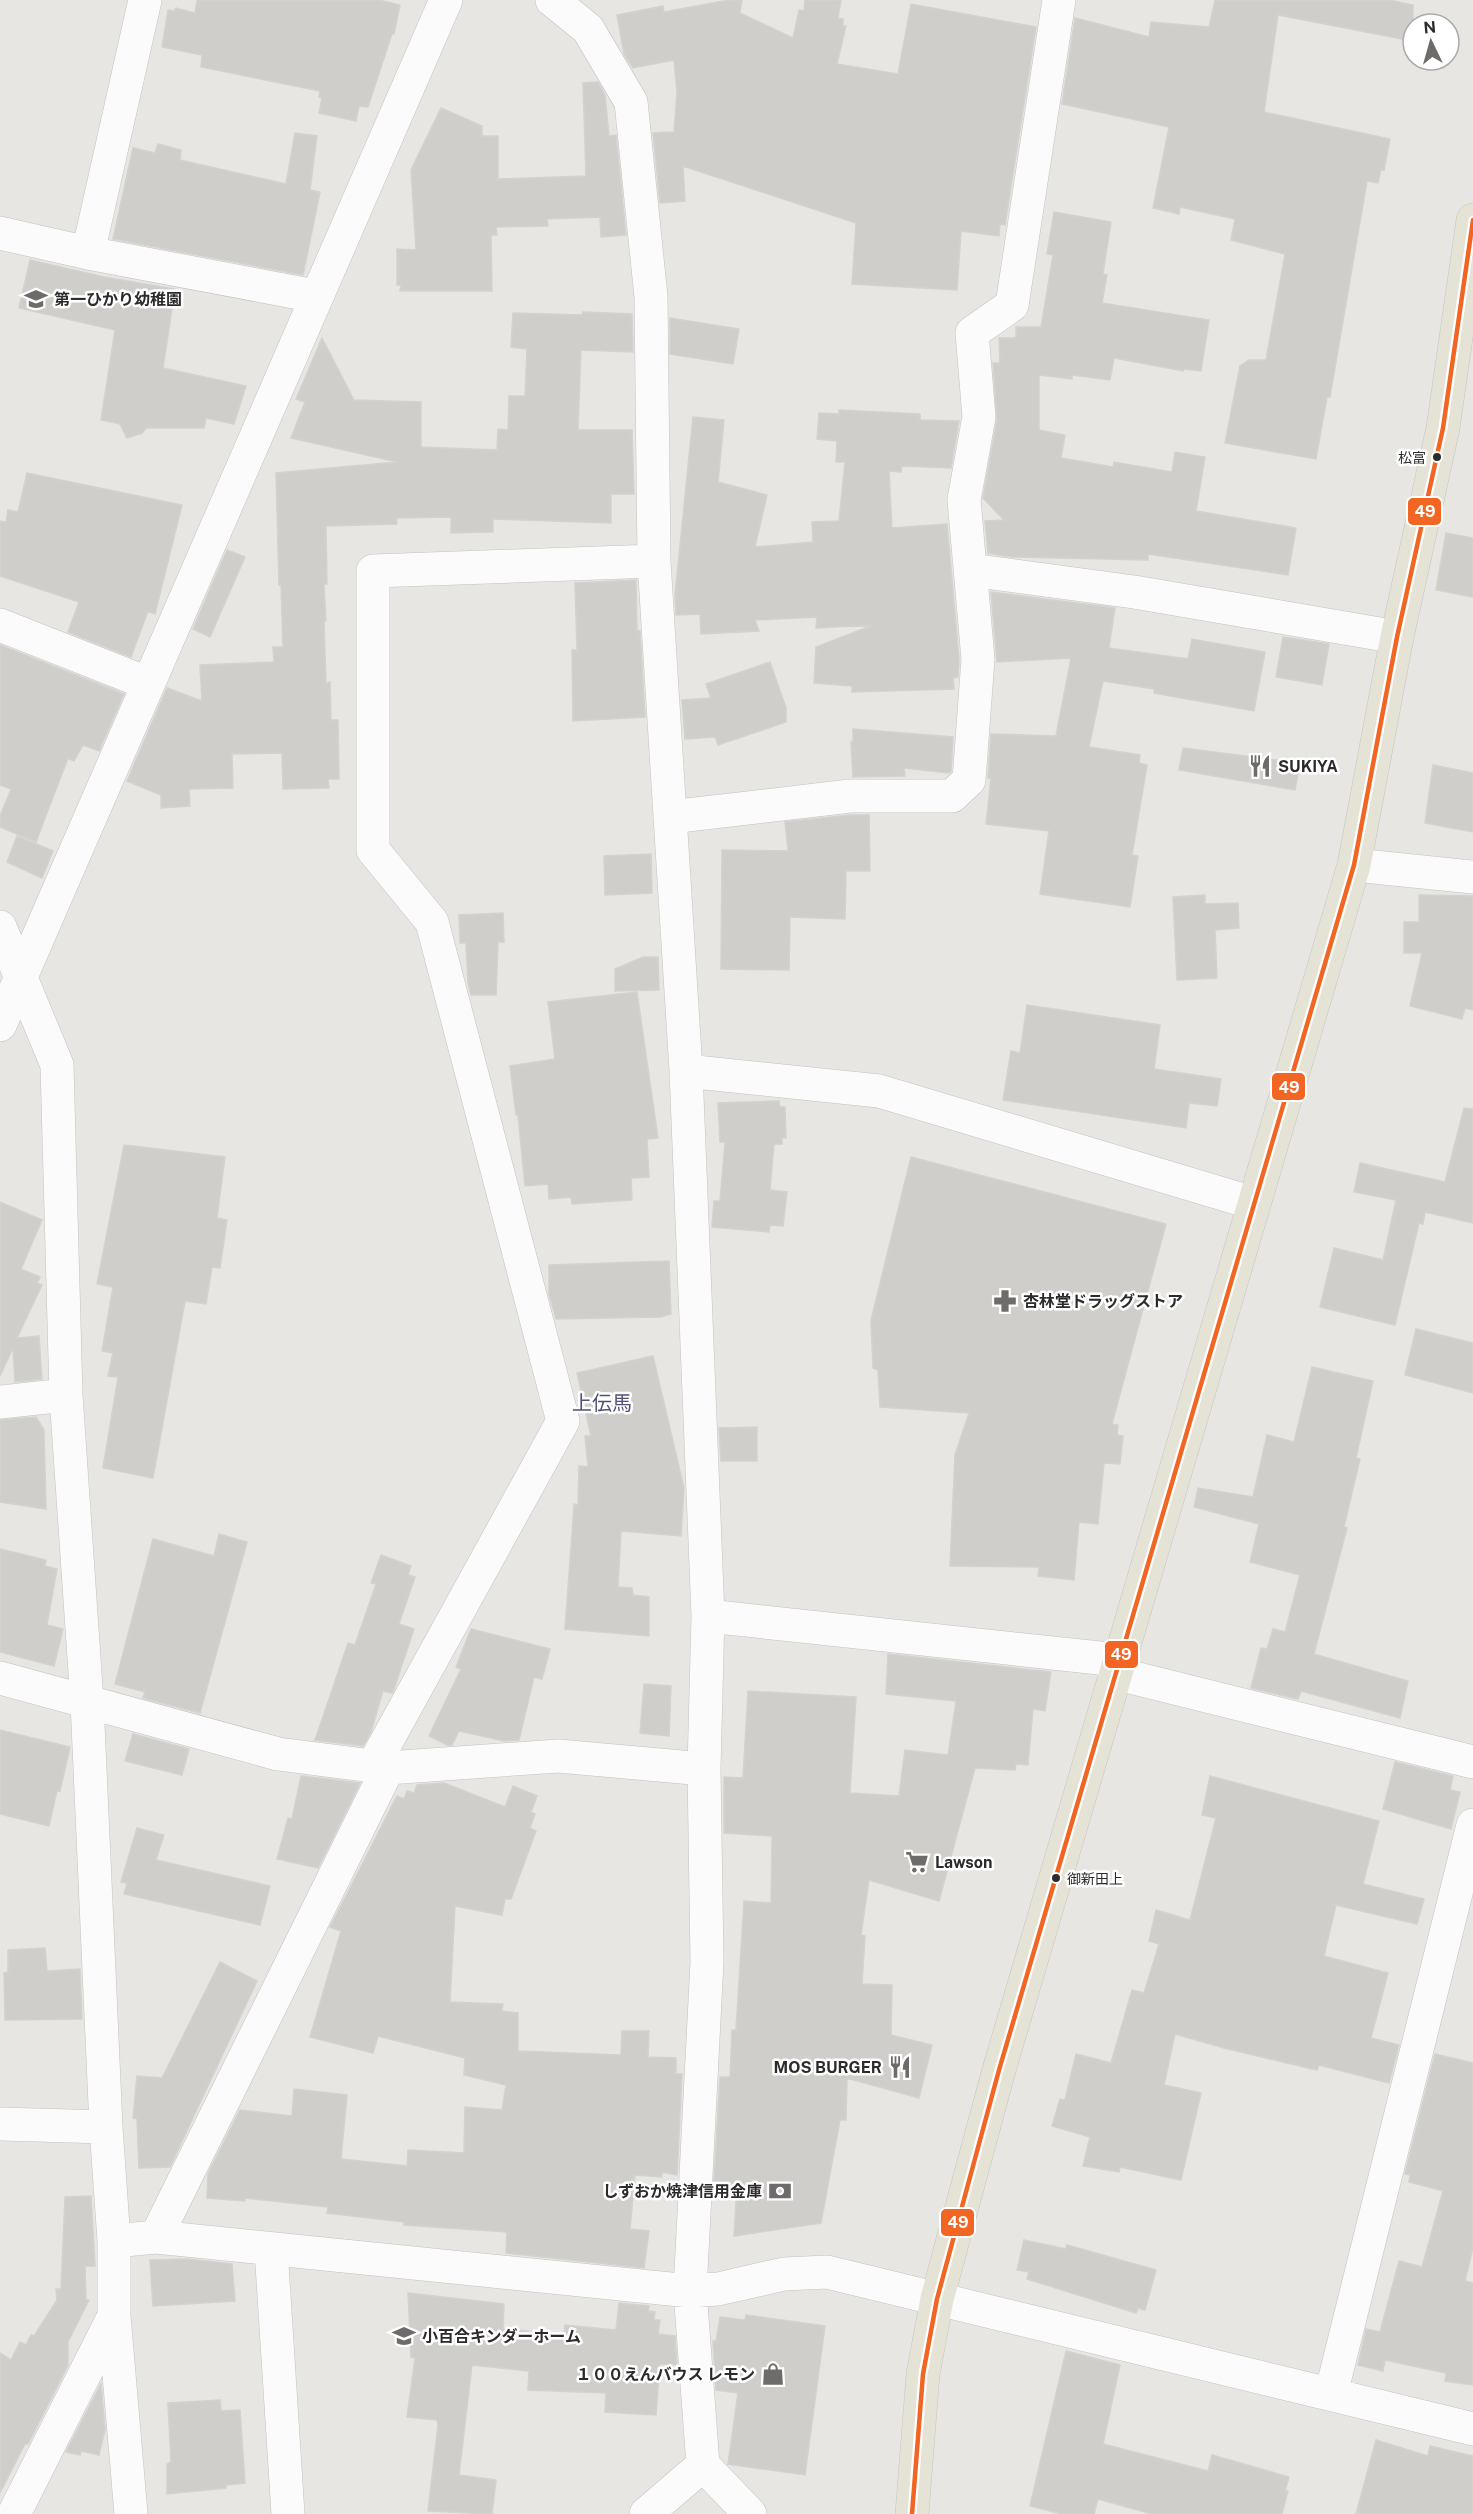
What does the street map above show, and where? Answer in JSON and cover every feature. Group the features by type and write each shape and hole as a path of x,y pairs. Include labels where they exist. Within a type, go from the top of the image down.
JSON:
{"main road":[{"path":"912,2514 923,2374 937,2299 999,2070 1116,1667 1354,865 1397,637 1443,428 1473,220"}],"street":[{"path":"88,253 145,0"},
{"path":"0,1025 147,683 277,393 315,296 446,0"},
{"path":"552,0 588,28 631,102 651,297 654,561 686,1071 708,1616 704,1769 707,1962 690,2291 703,2465 750,2514"},
{"path":"670,817 850,796 952,796 969,780 978,659 964,500 979,417 972,333 1012,305 1059,0"},
{"path":"0,233 88,253 315,296"},
{"path":"156,2237 380,1767 563,1421 432,922 374,850 373,571 654,561"},
{"path":"970,570 1134,592 1397,637"},
{"path":"0,625 147,683"},
{"path":"1354,865 1473,877"},
{"path":"0,927 57,1065 66,1395 87,1701 106,2127 114,2241 114,2316 131,2514"},
{"path":"686,1071 879,1091 1253,1203"},
{"path":"0,1402 66,1395"},
{"path":"708,1616 1116,1667 1473,1762"},
{"path":"0,1678 278,1754 380,1767 558,1756 704,1769"},
{"path":"1331,2394 1473,1825"},
{"path":"0,2124 106,2127"},
{"path":"114,2241 156,2237 690,2291 718,2289 784,2274 827,2272 1473,2429"},
{"path":"271,2249 288,2514"},
{"path":"14,2514 114,2316"},
{"path":"646,2514 703,2465"}],"building":[{"path":"197,0 379,0 400,5 394,34 392,34 368,107 359,106 356,121 319,113 322,98 319,97 320,91 201,67 202,55 162,47 168,10 174,11 176,8 195,13"},
{"path":"729,0 742,0 740,13 793,38 799,10 804,11 805,0 841,0 838,18 843,19 843,26 846,26 837,64 898,74 911,4 1036,27 1005,225 1000,224 999,236 961,231 957,290 852,284 856,223 683,166 685,201 660,203 653,133 674,132 677,92 674,60 633,68 624,54 617,15 663,6 664,12"},
{"path":"1215,0 1389,0 1413,5 1413,12 1401,12 1401,39 1278,15 1264,112 1390,139 1384,170 1381,169 1378,183 1367,181 1330,397 1327,397 1316,459 1225,443 1240,366 1249,360 1266,360 1285,254 1231,240 1235,219 1180,207 1179,214 1153,208 1169,127 1062,104 1075,18 1149,37 1151,22 1209,27"},
{"path":"598,82 605,95 609,136 616,135 626,235 601,237 600,217 547,219 548,226 496,227 497,235 491,235 492,291 400,291 401,285 397,285 397,249 416,250 411,170 441,108 482,126 482,136 498,136 498,179 586,176 583,83"},
{"path":"295,133 317,136 310,190 320,192 303,275 113,239 133,148 155,153 158,144 181,150 180,160 286,184"},
{"path":"1054,212 1111,222 1103,274 1107,275 1102,303 1209,320 1201,371 1184,369 1183,371 1114,358 1110,380 1072,375 1072,379 1039,375 1039,430 1065,435 1061,458 1113,467 1114,462 1172,472 1175,452 1205,457 1196,511 1296,528 1288,575 1148,554 1148,560 1011,557 988,553 985,521 1004,520 983,498 997,420 993,363 1000,363 999,338 1016,338 1016,327 1041,327 1053,255 1047,254"},
{"path":"30,260 104,277 175,289 163,368 246,386 234,424 206,418 204,428 146,428 142,433 127,438 120,424 101,420 115,330 19,308"},
{"path":"583,312 632,314 633,352 581,350 578,430 632,430 634,494 611,494 611,523 493,519 493,532 451,533 451,517 396,518 397,524 326,526 327,584 324,584 326,621 324,621 326,683 330,682 331,720 338,720 339,779 328,779 329,788 283,789 282,753 232,754 233,788 189,789 190,806 161,808 161,795 127,781 167,688 202,701 200,665 274,662 273,647 283,647 276,473 397,462 291,438 305,402 296,399 322,338 354,400 421,402 421,447 497,450 498,429 508,430 509,396 525,396 527,349 511,347 513,313 582,315"},
{"path":"670,318 739,329 733,364 670,354"},
{"path":"839,410 920,414 920,420 959,421 951,468 902,466 901,472 889,471 892,528 947,524 959,659 958,677 953,678 954,689 852,692 852,686 814,683 816,647 873,625 816,628 817,617 755,620 759,631 701,634 700,614 676,615 675,595 693,417 724,420 718,482 767,495 755,547 813,542 812,522 839,521 845,462 836,462 837,441 817,439 819,413 839,414"},
{"path":"27,473 182,505 155,614 148,611 131,657 68,632 79,602 0,576 0,521 6,522 8,510 18,512"},
{"path":"1446,533 1473,538 1473,597 1436,590"},
{"path":"227,550 245,557 210,637 193,629"},
{"path":"636,580 637,630 640,631 645,717 573,721 572,650 577,650 575,583"},
{"path":"991,592 1115,608 1109,648 1188,659 1192,639 1265,652 1254,711 1154,693 1154,689 1103,681 1089,747 1140,755 1139,763 1147,765 1132,855 1138,856 1130,907 1040,894 1049,831 986,824 991,778 988,778 991,734 1056,736 1071,658 997,662"},
{"path":"1283,637 1329,644 1322,685 1276,677"},
{"path":"0,645 124,694 99,751 83,745 74,761 68,758 36,842 0,827 0,816 11,789 0,785"},
{"path":"770,662 786,708 786,722 718,745 715,737 685,739 682,700 711,698 706,684"},
{"path":"853,729 953,737 951,771 949,773 904,768 905,776 853,777 851,742 853,742"},
{"path":"1183,748 1300,763 1295,790 1179,770"},
{"path":"1433,765 1473,773 1473,832 1425,823"},
{"path":"869,815 870,871 846,871 845,919 790,917 789,970 721,969 722,850 788,851 785,822"},
{"path":"17,836 53,851 42,878 7,862"},
{"path":"651,854 652,893 605,895 604,856"},
{"path":"1205,895 1205,904 1238,903 1239,928 1215,930 1217,978 1177,980 1173,897"},
{"path":"1419,895 1473,896 1473,1010 1465,1008 1462,1019 1410,1006 1422,953 1404,953 1404,922 1419,922"},
{"path":"503,913 504,942 498,942 496,995 471,995 468,983 466,943 460,943 459,915"},
{"path":"643,957 658,957 659,990 615,991 615,969"},
{"path":"637,992 658,1138 647,1139 649,1177 631,1178 632,1200 572,1204 571,1197 549,1199 548,1184 525,1186 518,1115 516,1115 510,1066 555,1059 548,1002"},
{"path":"1027,1005 1160,1025 1154,1069 1221,1079 1217,1106 1189,1103 1186,1128 1003,1100 1011,1051 1020,1053"},
{"path":"779,1101 780,1107 785,1107 786,1138 782,1137 782,1144 774,1144 770,1190 787,1192 783,1226 770,1225 769,1232 712,1227 714,1201 720,1201 725,1142 720,1142 718,1103"},
{"path":"1464,1108 1473,1109 1473,1223 1425,1212 1423,1224 1419,1223 1395,1325 1320,1307 1334,1248 1383,1260 1396,1200 1354,1192 1360,1163 1445,1182"},
{"path":"124,1145 225,1157 217,1218 227,1220 220,1268 212,1267 206,1304 185,1301 153,1478 103,1468 118,1377 108,1376 113,1353 102,1351 113,1287 97,1284"},
{"path":"911,1157 1166,1224 1112,1424 1118,1425 1117,1435 1123,1436 1120,1464 1104,1463 1098,1524 1079,1522 1074,1580 1038,1576 1039,1567 950,1566 955,1455 969,1413 880,1407 878,1370 873,1368 871,1320"},
{"path":"0,1202 42,1220 21,1269 40,1277 37,1283 42,1285 17,1338 39,1336 42,1379 15,1382 13,1348 0,1376"},
{"path":"669,1261 671,1314 661,1317 556,1319 549,1295 549,1265"},
{"path":"1416,1329 1473,1343 1473,1393 1405,1375"},
{"path":"653,1356 684,1488 681,1536 621,1531 618,1587 632,1588 633,1595 649,1597 649,1636 565,1629 574,1504 578,1505 579,1466 588,1467 585,1436 591,1436 577,1373"},
{"path":"1312,1367 1373,1381 1356,1458 1360,1459 1344,1527 1347,1528 1314,1654 1408,1681 1400,1718 1301,1691 1298,1699 1251,1688 1261,1648 1267,1649 1273,1629 1285,1632 1300,1575 1250,1562 1259,1524 1194,1507 1198,1488 1253,1497 1267,1435 1294,1442"},
{"path":"36,1417 44,1430 46,1509 0,1502 0,1420"},
{"path":"757,1427 757,1461 721,1461 719,1428"},
{"path":"219,1534 247,1542 200,1713 143,1698 145,1692 115,1684 153,1539 214,1556"},
{"path":"0,1549 46,1560 45,1566 57,1569 47,1625 63,1629 54,1666 0,1652"},
{"path":"381,1555 411,1566 408,1575 415,1577 399,1624 414,1629 393,1692 383,1691 371,1732 363,1746 315,1740 348,1643 355,1645 376,1584 371,1583"},
{"path":"471,1629 550,1649 542,1679 534,1677 519,1740 504,1741 459,1731 452,1745 447,1745 429,1736 461,1669 456,1667"},
{"path":"888,1654 1051,1672 1045,1711 1033,1709 1028,1765 1016,1764 1015,1770 975,1768 939,1901 869,1880 861,1935 865,1936 862,1984 892,1985 891,2035 932,2045 919,2098 847,2078 846,2120 840,2120 821,2223 734,2236 737,2185 714,2181 720,2077 730,2077 732,2030 736,2030 744,1901 771,1903 772,1836 724,1833 724,1777 743,1778 748,1691 856,1697 850,1793 899,1796 905,1750 948,1755 956,1701 886,1694"},
{"path":"644,1684 671,1686 669,1736 640,1733"},
{"path":"0,1730 70,1747 49,1826 0,1814"},
{"path":"133,1734 189,1749 182,1775 125,1761"},
{"path":"1395,1762 1453,1776 1450,1790 1460,1792 1451,1829 1383,1809"},
{"path":"301,1776 360,1783 318,1868 277,1859 288,1818 292,1819"},
{"path":"1210,1776 1379,1821 1363,1884 1424,1899 1417,1924 1336,1905 1324,1956 1388,1973 1371,2038 1399,2045 1389,2083 1319,2065 1317,2070 1175,2034 1164,2085 1201,2093 1181,2180 1120,2167 1119,2172 1083,2166 1090,2137 1052,2126 1060,2099 1065,2100 1076,2054 1111,2063 1132,1990 1144,1993 1159,1944 1149,1941 1156,1910 1190,1920 1216,1818 1202,1815"},
{"path":"444,1783 505,1807 513,1786 537,1796 531,1812 535,1814 530,1828 536,1831 511,1899 505,1899 502,1915 455,1906 450,2002 503,2004 502,2011 518,2013 518,2051 621,2055 622,2031 649,2031 648,2057 676,2058 676,2074 682,2074 677,2175 662,2172 662,2177 635,2175 630,2229 649,2231 644,2268 506,2253 507,2232 404,2225 404,2222 327,2213 328,2207 245,2198 245,2201 207,2198 208,2174 240,2110 292,2116 294,2089 347,2095 341,2159 407,2166 408,2150 464,2153 465,2107 502,2110 506,2085 464,2075 465,2058 378,2036 373,2053 310,2037 341,1931 330,1927 397,1796 404,1799 407,1791 414,1793 417,1785"},
{"path":"137,1828 164,1835 156,1860 270,1886 260,1925 124,1894 127,1883 121,1882"},
{"path":"45,1948 47,1971 80,1969 82,2019 5,2020 4,1973 8,1972 8,1950"},
{"path":"220,1962 257,1981 170,2167 139,2168 137,2119 133,2118 137,2076 162,2078"},
{"path":"1435,2054 1473,2063 1473,2248 1465,2281 1473,2283 1473,2385 1445,2381 1446,2373 1385,2360 1383,2371 1358,2365 1366,2329 1380,2332 1399,2261 1422,2267 1443,2191 1409,2182 1410,2175 1405,2174"},
{"path":"91,2196 95,2266 85,2266 86,2300 89,2300 68,2342 68,2365 0,2493 0,2353 11,2360 20,2342 26,2345 31,2335 34,2336 57,2300 56,2289 61,2289 65,2197"},
{"path":"1024,2240 1066,2249 1067,2245 1156,2270 1145,2310 1138,2308 1136,2313 1027,2279 1029,2272 1017,2270"},
{"path":"187,2259 232,2264 235,2301 153,2306 150,2260"},
{"path":"408,2293 504,2304 503,2329 564,2334 565,2325 616,2330 619,2303 649,2306 648,2311 655,2312 654,2320 660,2320 658,2334 675,2336 677,2365 660,2364 656,2415 605,2412 606,2393 528,2390 529,2371 472,2365 459,2475 496,2480 492,2514 428,2511 438,2425 437,2420 407,2417 415,2358 411,2357"},
{"path":"746,2315 825,2326 805,2475 728,2464 738,2393 716,2390 713,2341 716,2341 720,2317 745,2320"},
{"path":"1066,2351 1120,2365 1103,2444 1208,2471 1212,2455 1289,2477 1282,2514 1152,2514 1098,2499 1094,2514 1062,2514 1030,2506"},
{"path":"101,2384 105,2430 99,2455 81,2451 80,2455 66,2452"},
{"path":"220,2400 221,2411 240,2410 245,2483 226,2485 226,2488 167,2494 167,2464 171,2462 168,2403"},
{"path":"1376,2440 1428,2456 1430,2446 1473,2456 1473,2514 1356,2514"}],"transit line":[{"name":"49","path":"912,2514 923,2374 937,2299 999,2070 1354,865 1397,637 1443,428 1473,220"}],"place":[{"name":"第一ひかり幼稚園","path":"36,299"},
{"name":"松富","path":"1437,457"},
{"name":"SUKIYA","path":"1260,766"},
{"name":"杏林堂ドラッグストア","path":"1005,1301"},
{"name":"Lawson","path":"917,1862"},
{"name":"御新田上","path":"1056,1878"},
{"name":"MOS BURGER","path":"900,2067"},
{"name":"しずおか焼津信用金庫","path":"780,2191"},
{"name":"小百合キンダーホーム","path":"404,2336"},
{"name":"１００えんバウス レモン","path":"773,2374"}],"district":[{"name":"上伝馬","path":"602,1403"}]}
